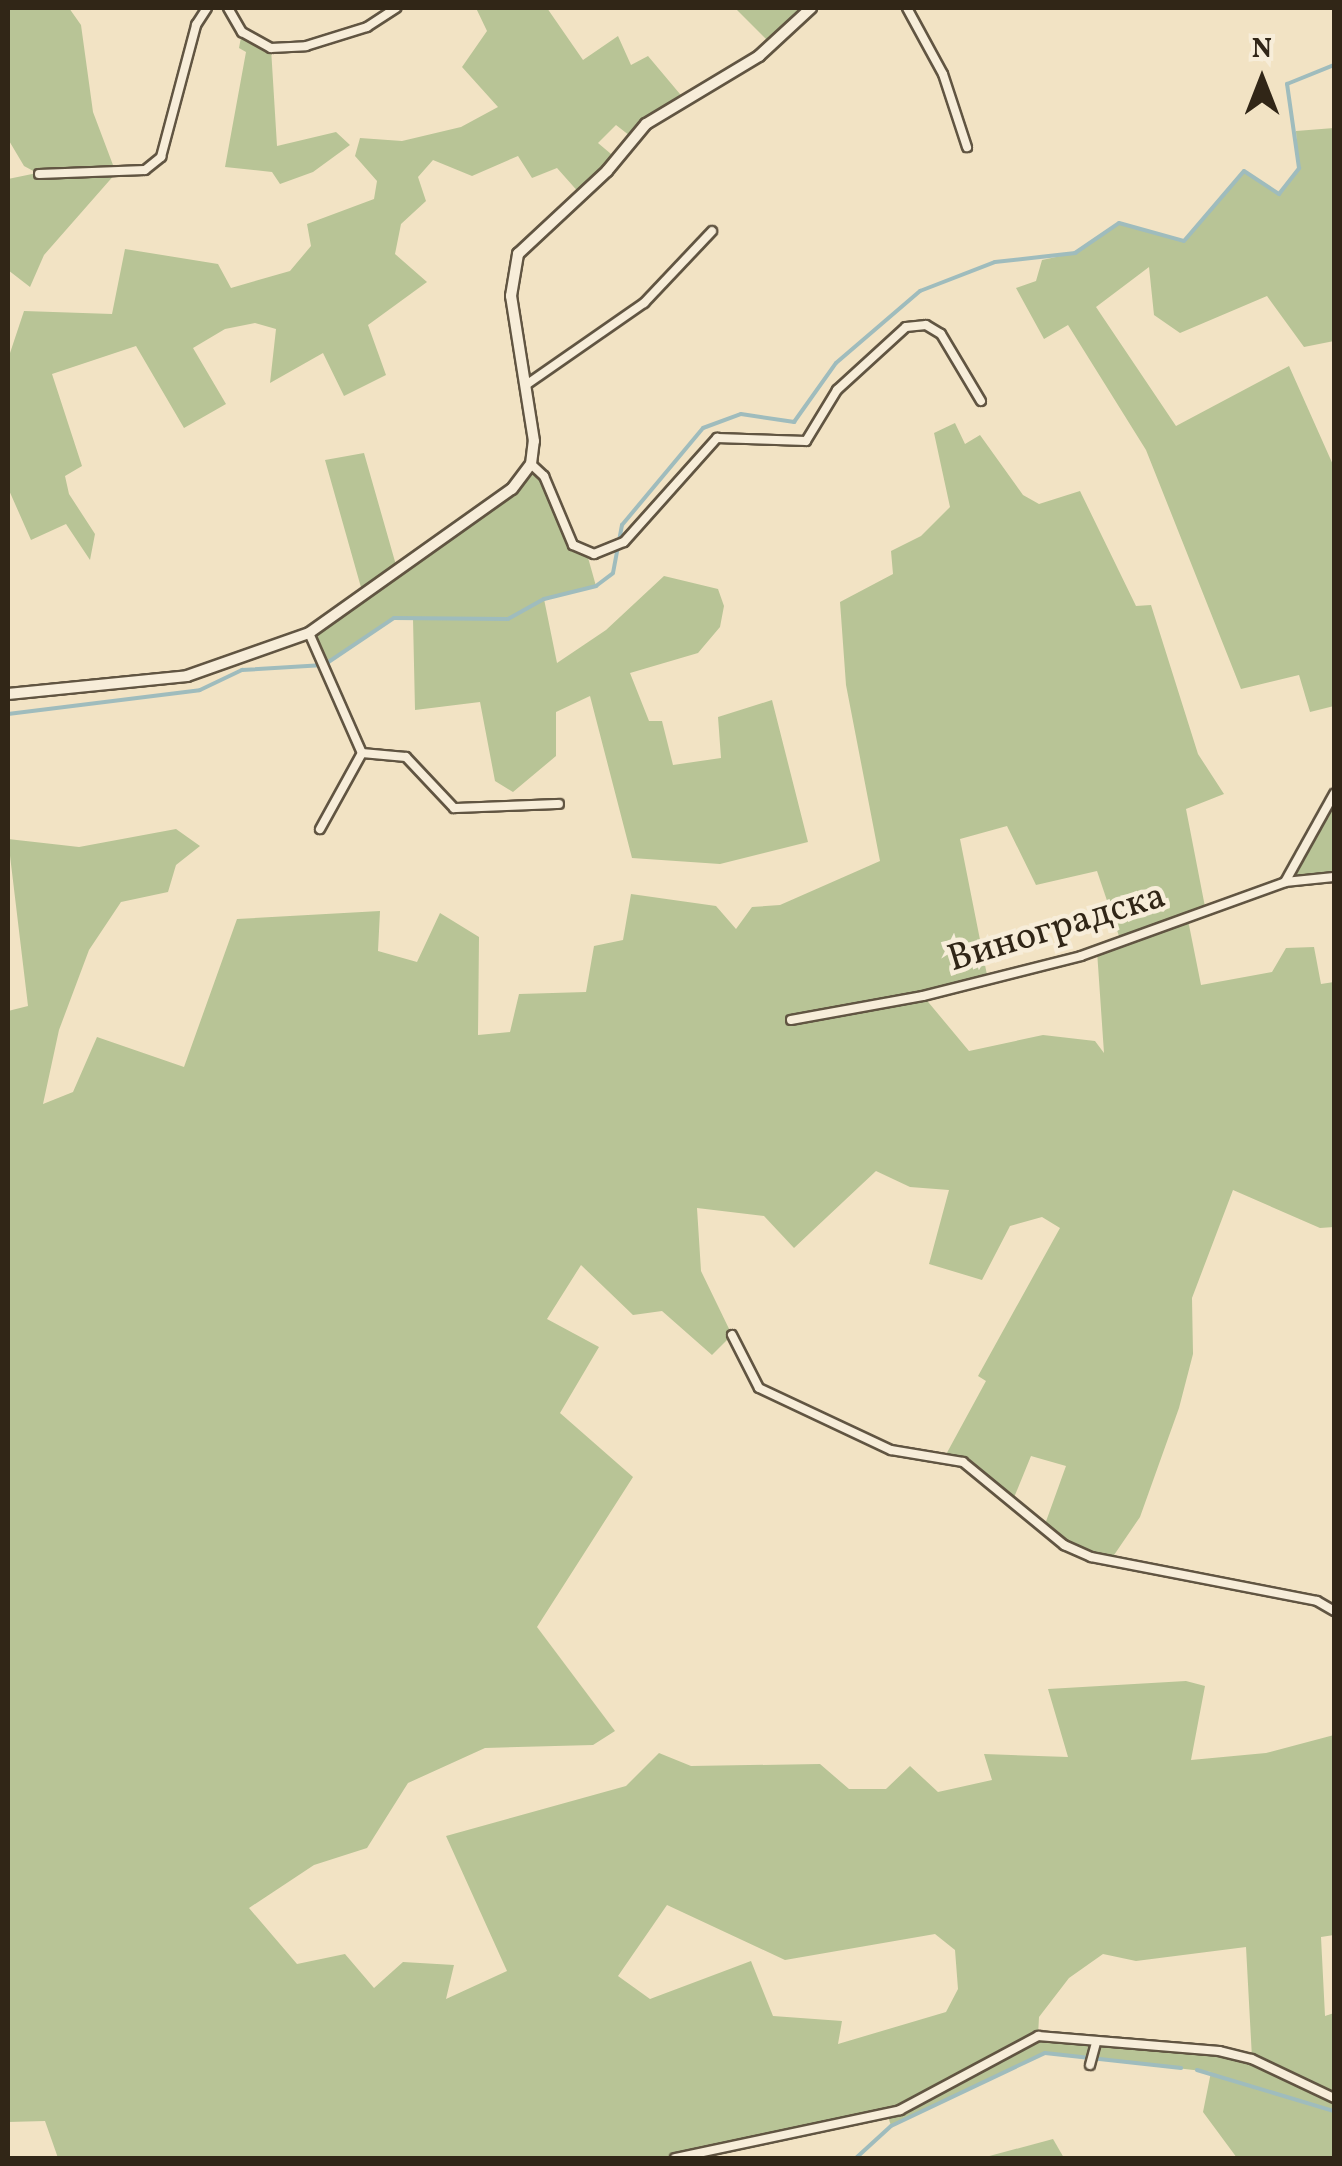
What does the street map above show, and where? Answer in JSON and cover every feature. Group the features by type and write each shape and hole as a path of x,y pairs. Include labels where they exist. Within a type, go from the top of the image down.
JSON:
{"street":[{"path":"39,174 145,170 161,156 196,25 207,8"},
{"path":"228,8 242,32 271,48 306,46 356,30 396,8"},
{"path":"8,694 187,676 309,633 512,489 531,464 526,385 510,285 524,244 607,171 646,124 759,56 811,8"},
{"path":"907,8 943,74 967,147"},
{"path":"526,385 644,303 712,231"},
{"path":"531,464 544,476 573,545 594,554 624,542 716,438 806,441 836,390 906,327 926,326 941,334 982,401"},
{"path":"309,633 362,753"},
{"path":"362,753 406,757 454,808 559,804"},
{"path":"320,829 362,753"},
{"path":"1285,882 1334,794"},
{"name":"Виноградска","path":"790,1020 923,996 1081,956 1285,882 1334,877"},
{"path":"732,1335 759,1388 891,1450 963,1462 1064,1544 1091,1556 1317,1601 1334,1611"},
{"path":"676,2158 900,2110 1038,2036 1095,2047 1235,2055 1334,2098"},
{"path":"1090,2065 1095,2047"}],"green space":[{"path":"8,8 69,8 81,25 93,112 116,173 44,255 30,287 8,270 8,179 37,173 24,166 8,139"},
{"path":"476,8 547,8 583,60 618,36 631,65 648,56 685,100 634,139 616,125 598,143 617,159 581,195 557,168 532,178 518,156 472,176 433,160 418,177 426,201 401,224 395,254 427,282 368,325 386,375 344,396 323,353 270,383 276,329 255,323 225,329 193,348 226,404 184,428 136,346 52,374 82,466 65,476 69,494 95,534 90,560 66,524 31,540 8,488 8,359 24,311 112,314 125,249 218,264 231,288 290,271 311,246 307,224 374,199 377,181 355,156 360,138 402,141 461,127 498,107 462,67 487,31"},
{"path":"735,8 811,8 771,44"},
{"path":"242,32 271,48 277,146 336,132 350,145 313,172 280,184 272,172 225,167 246,52 239,48"},
{"path":"1334,128 1334,341 1304,347 1267,296 1180,333 1154,315 1149,267 1096,307 1176,426 1289,366 1334,467 1334,706 1310,712 1299,675 1241,689 1146,450 1068,325 1044,339 1016,288 1036,281 1042,260 1075,253 1119,223 1184,241 1244,171 1279,194 1298,168 1296,131"},
{"path":"955,423 965,444 980,435 1023,495 1039,504 1080,491 1136,606 1151,605 1198,754 1224,794 1186,809 1206,912 1188,920 1201,985 1272,972 1286,948 1314,947 1321,984 1334,982 1334,1227 1320,1228 1233,1190 1192,1298 1193,1354 1179,1408 1140,1517 1112,1558 1064,1545 1044,1527 1066,1466 1031,1456 1013,1500 963,1462 943,1460 986,1381 978,1376 1060,1228 1042,1217 1010,1226 982,1280 929,1264 949,1190 910,1187 876,1171 794,1248 764,1216 697,1208 701,1271 732,1335 712,1355 662,1311 633,1315 581,1265 547,1319 599,1347 560,1413 633,1477 537,1627 615,1731 593,1745 485,1748 408,1783 367,1848 314,1865 249,1908 297,1964 345,1954 374,1988 403,1962 454,1965 446,1999 507,1971 446,1836 626,1786 659,1753 691,1766 820,1764 849,1789 886,1789 910,1766 938,1792 992,1780 984,1754 1068,1757 1048,1689 1186,1681 1205,1686 1191,1760 1266,1753 1334,1735 1334,1935 1321,1937 1325,2016 1334,2013 1334,2158 1237,2158 1203,2112 1211,2072 1045,2053 891,2126 887,2113 675,2158 58,2158 45,2121 8,2122 8,1011 28,1006 8,839 79,847 176,829 200,846 176,865 168,892 121,902 89,950 59,1030 43,1104 73,1092 97,1037 184,1067 237,919 380,911 378,951 417,962 440,913 479,937 478,1035 510,1032 519,994 586,992 594,946 623,940 631,894 716,906 736,929 752,907 780,905 880,861 846,685 840,602 893,574 891,551 921,536 950,507 934,433","holes":["1007,826 1036,885 1097,871 1121,942 1097,951 1104,1053 1095,1041 1043,1035 969,1051 924,997 988,980 960,839","667,1905 785,1960 935,1934 955,1950 958,1989 946,2012 838,2044 842,2021 773,2016 751,1961 650,1999 618,1976","1246,1947 1252,2058 1038,2036 1039,2017 1069,1978 1103,1954 1136,1961"]},
{"path":"364,453 398,572 512,489 531,464 538,468 573,545 587,554 596,586 544,599 557,663 606,630 664,576 718,589 724,606 720,627 698,653 630,673 649,721 662,721 673,765 721,758 718,717 772,700 808,842 720,864 632,858 590,696 556,712 556,756 513,792 495,781 480,702 415,710 413,619 394,618 324,665 309,633 364,598 325,460"},
{"path":"1334,794 1334,877 1285,882"},
{"path":"1053,2139 1064,2158 982,2158"}],"waterway":[{"path":"8,714 200,690 242,670 324,665 394,618 508,619 544,599 596,586 613,573 622,525 703,428 741,414 794,422 836,363 920,291 995,262 1075,253 1119,223 1184,241 1244,171 1279,194 1299,168 1287,84 1334,65"},
{"path":"856,2158 891,2126 1045,2053 1181,2068"},
{"path":"1197,2070 1334,2111"}]}
